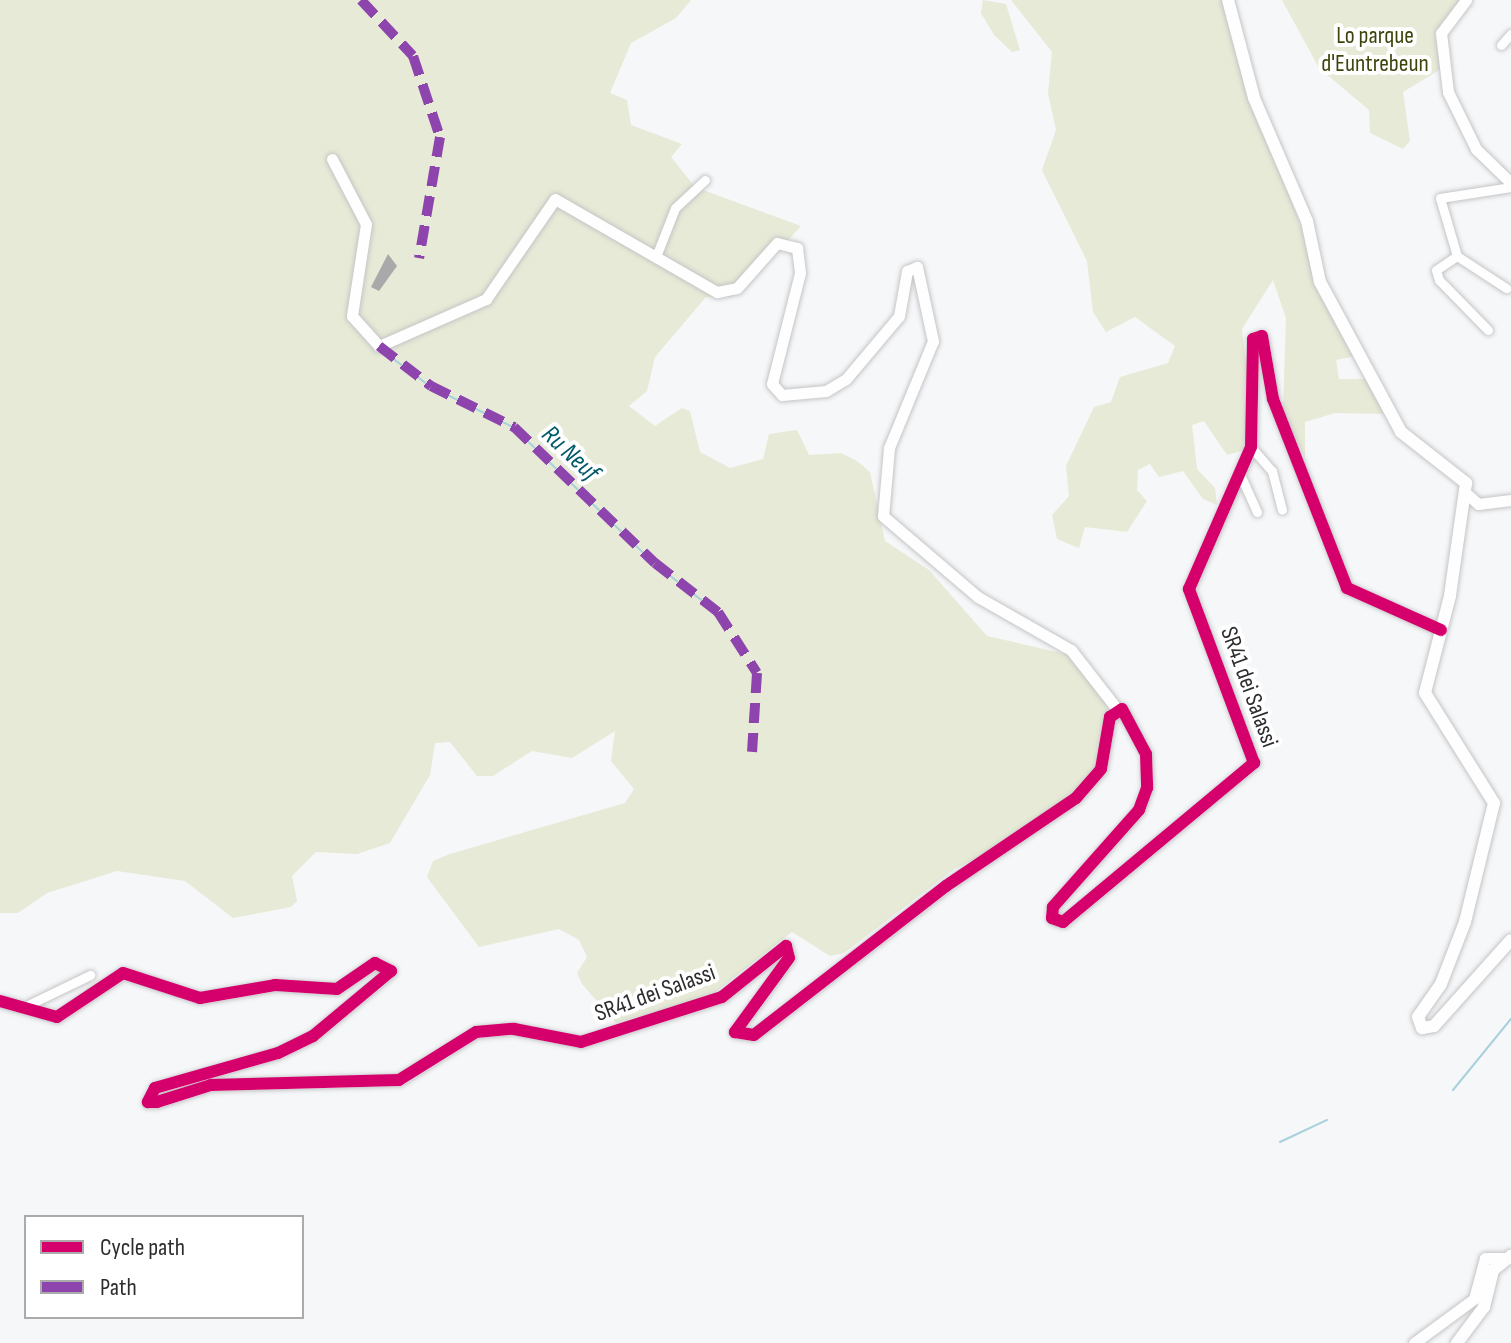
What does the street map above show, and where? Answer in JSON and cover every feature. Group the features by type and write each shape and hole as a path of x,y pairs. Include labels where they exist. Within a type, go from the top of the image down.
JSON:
{"main road":[{"path":"1228,0 1254,98 1307,221 1320,282 1401,432 1459,472 1467,494 1441,630 1425,693 1438,724 1494,803 1465,922 1441,984 1418,1017 1422,1028 1434,1026 1511,940"},
{"path":"1457,1343 1484,1307 1493,1270 1509,1257"}],"street":[{"path":"1466,0 1441,33 1448,92 1476,149 1511,185"},
{"path":"1501,45 1511,34"},
{"path":"332,159 366,224 350,302 370,344 385,345 486,299 555,199 727,293 777,243 797,248 800,273 772,384 782,395 826,391 846,379 899,316 907,271 919,269 933,341 889,448 883,516 978,597 1071,650 1117,709"},
{"path":"657,254 675,208 705,180"},
{"path":"1506,288 1457,256 1440,198 1511,185"},
{"path":"1457,256 1436,270 1439,280 1488,330"},
{"path":"1257,512 1239,472 1251,447 1253,339 1262,336 1273,399 1331,540 1347,588 1441,630"},
{"path":"1251,447 1272,471 1282,510"},
{"name":"SR41 dei Salassi","path":"0,1001 30,1004 57,1017 123,973 200,998 275,985 337,989 375,963 391,971 313,1036 278,1053 155,1088 148,1102 157,1102 211,1085 399,1080 476,1032 514,1029 581,1042 722,997 786,946 789,958 735,1032 754,1035 946,886 1076,798 1101,769 1117,709 1132,719 1146,754 1147,788 1139,810 1053,907 1057,922 1240,781 1254,763 1189,589 1202,548 1239,472"},
{"path":"1467,494 1478,504 1511,500"},
{"path":"30,1004 90,975"},
{"path":"1414,1343 1474,1299 1485,1258 1509,1257"}],"green space":[{"path":"0,0 691,0 676,18 631,43 610,93 627,100 631,125 682,144 671,157 695,187 801,226 745,288 731,297 706,297 655,357 647,391 629,406 655,426 682,408 690,411 700,452 730,468 763,459 769,434 797,430 809,455 841,453 857,461 870,472 885,541 929,570 987,636 1070,655 1108,701 1103,756 1093,771 1067,800 993,851 954,869 844,953 830,956 792,932 709,997 616,1023 582,984 577,973 587,957 579,940 559,929 479,947 427,877 433,861 450,854 625,803 634,789 611,761 615,731 572,758 532,751 493,776 477,776 450,742 435,743 430,775 390,843 357,854 316,852 292,876 297,901 291,907 233,918 185,881 117,871 47,893 18,913 0,913"},
{"path":"983,0 1006,4 1020,50 1012,52 994,35 981,13"},
{"path":"1011,0 1224,0 1310,254 1360,355 1336,360 1339,379 1373,379 1392,414 1335,413 1305,422 1305,458 1283,412 1286,318 1273,280 1242,329 1249,387 1244,450 1227,455 1204,421 1192,425 1197,469 1215,488 1217,505 1203,499 1183,471 1159,477 1150,464 1138,470 1137,490 1147,501 1127,532 1085,527 1079,548 1057,539 1052,515 1069,496 1066,466 1094,407 1111,402 1120,377 1168,363 1175,346 1135,317 1106,332 1093,312 1087,261 1042,170 1056,130 1048,93 1052,52"},
{"name":"Lo parque d'Euntrebeun","path":"1282,0 1462,0 1435,33 1441,69 1403,92 1410,141 1403,149 1370,133 1369,110 1319,68"}],"building":[{"path":"388,254 397,266 379,291 371,287"}],"waterway":[{"name":"Ru Neuf","path":"380,349 431,387 513,427 655,564 718,613"},
{"path":"1453,1090 1511,1019"},
{"path":"1280,1142 1327,1120"}],"marked path":[{"path":"361,0 413,56 440,137 419,258"},
{"path":"379,346 431,386 514,427 655,563 718,612 757,673 752,752"}],"cycle path":[{"path":"0,1001 57,1017 123,973 200,998 275,985 337,989 375,963 391,971 313,1036 278,1053 155,1088 148,1102 157,1102 211,1085 399,1080 476,1032 514,1029 581,1042 722,997 786,946 789,958 735,1032 754,1035 946,886 1076,798 1101,769 1110,717 1122,709 1146,754 1147,788 1139,810 1053,907 1052,918 1063,922 1254,763 1189,589 1251,447 1253,339 1262,336 1273,399 1347,588 1441,630"}]}
